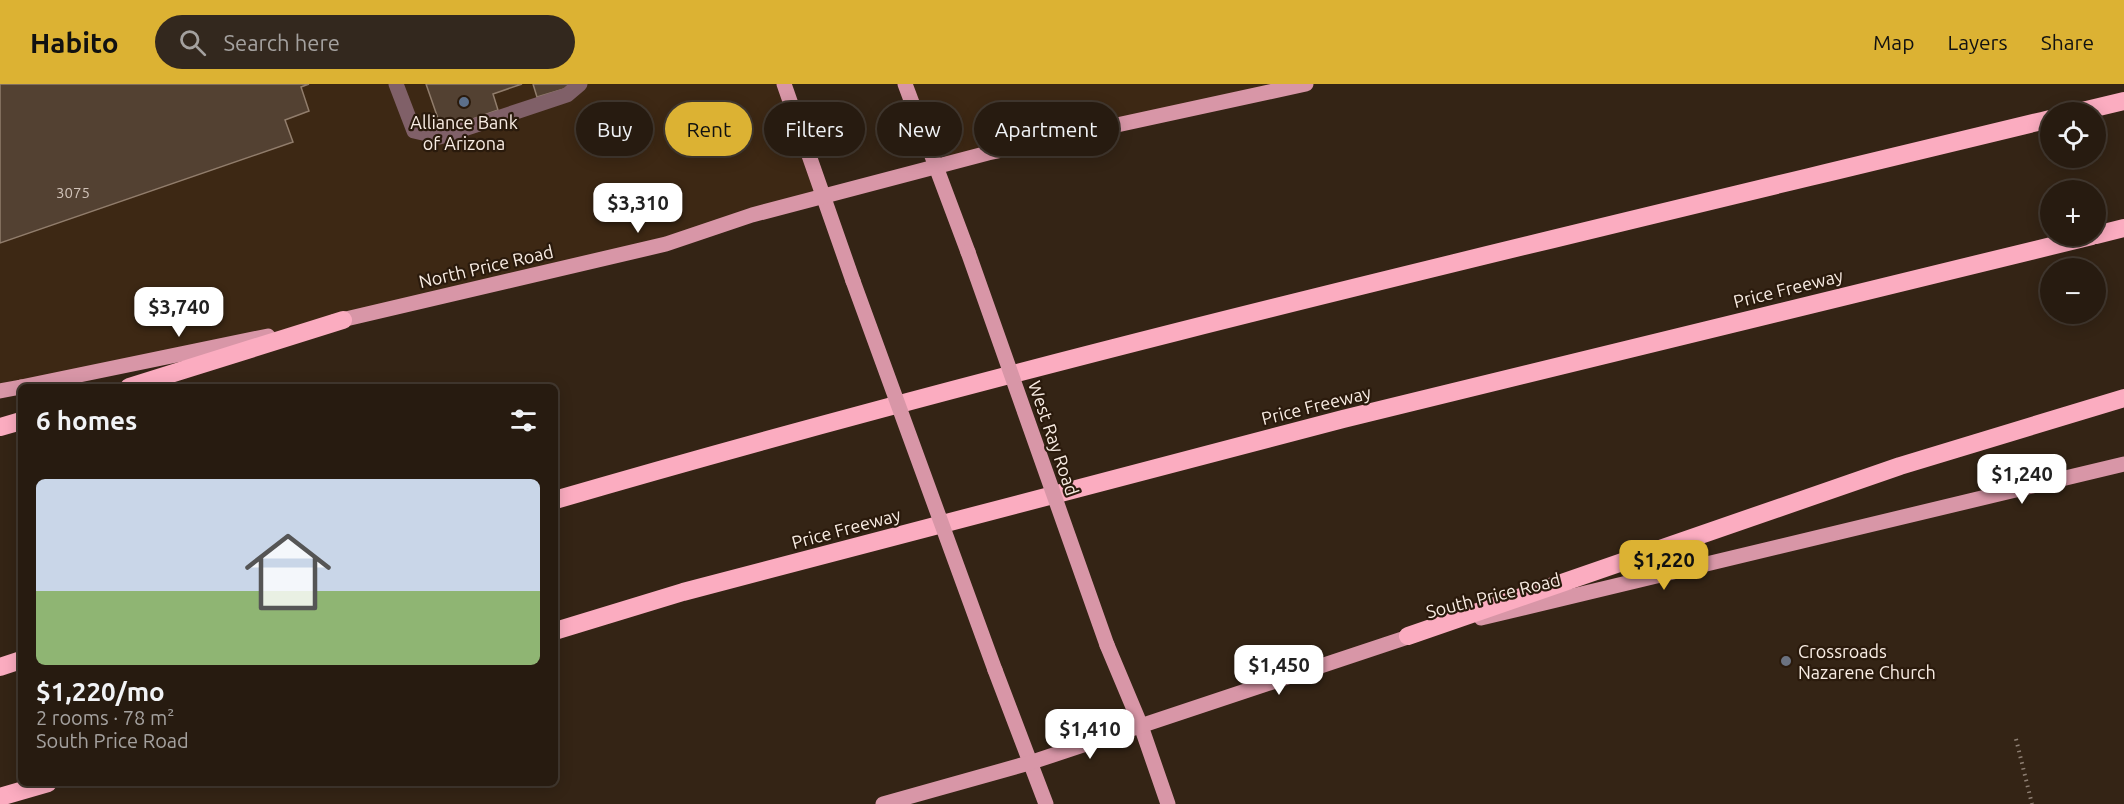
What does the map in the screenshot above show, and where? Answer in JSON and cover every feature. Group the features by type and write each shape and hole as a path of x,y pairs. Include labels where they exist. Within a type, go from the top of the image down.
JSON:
{"highway":[{"path":"2106,105 2124,101"},
{"path":"558,499 908,401 1316,298 2040,121"},
{"name":"Price Freeway","path":"2106,232 2124,228"},
{"name":"Price Freeway","path":"558,630 683,592 1332,422 2049,246"},
{"path":"139,384 343,320"},
{"path":"1408,636 1900,466 2124,398"},
{"path":"0,427 18,422"},
{"path":"0,667 18,661"},
{"path":"0,797 38,786"}],"main road":[{"path":"784,84 853,281 1046,804"},
{"name":"West Ray Road","path":"905,84 968,252 1107,645 1141,726 1168,804"},
{"name":"North Price Road","path":"35,384 343,320 666,244 752,215 1000,150 1306,84"},
{"name":"North Price Road","path":"0,391 18,388"},
{"name":"South Price Road","path":"883,804 1029,763 1408,636 2124,464"}],"lane":[{"path":"396,84 414,131 440,136 567,95 580,84"}],"path":[{"path":"2016,740 2032,804"}],"shaded area":[{"path":"0,84 783,84 789,102 764,102 764,156 809,156 823,196 343,320 34,384 18,384 18,387 0,391"},
{"path":"905,84 1306,84 1119,126 1119,102 974,102 974,156 986,156 937,167 933,156 962,156 962,102 912,102"}],"building":[{"path":"0,84 309,84 301,87 309,111 285,120 293,142 0,243"},
{"name":"Alliance Bank of Arizona","path":"426,84 522,84 493,94 498,110 442,130"},
{"name":"Alliance Bank of Arizona","path":"533,84 574,84 574,86 537,97"}],"place":[{"name":"Alliance Bank of Arizona","path":"464,102"},
{"name":"Crossroads Nazarene Church","path":"1786,661"}]}
